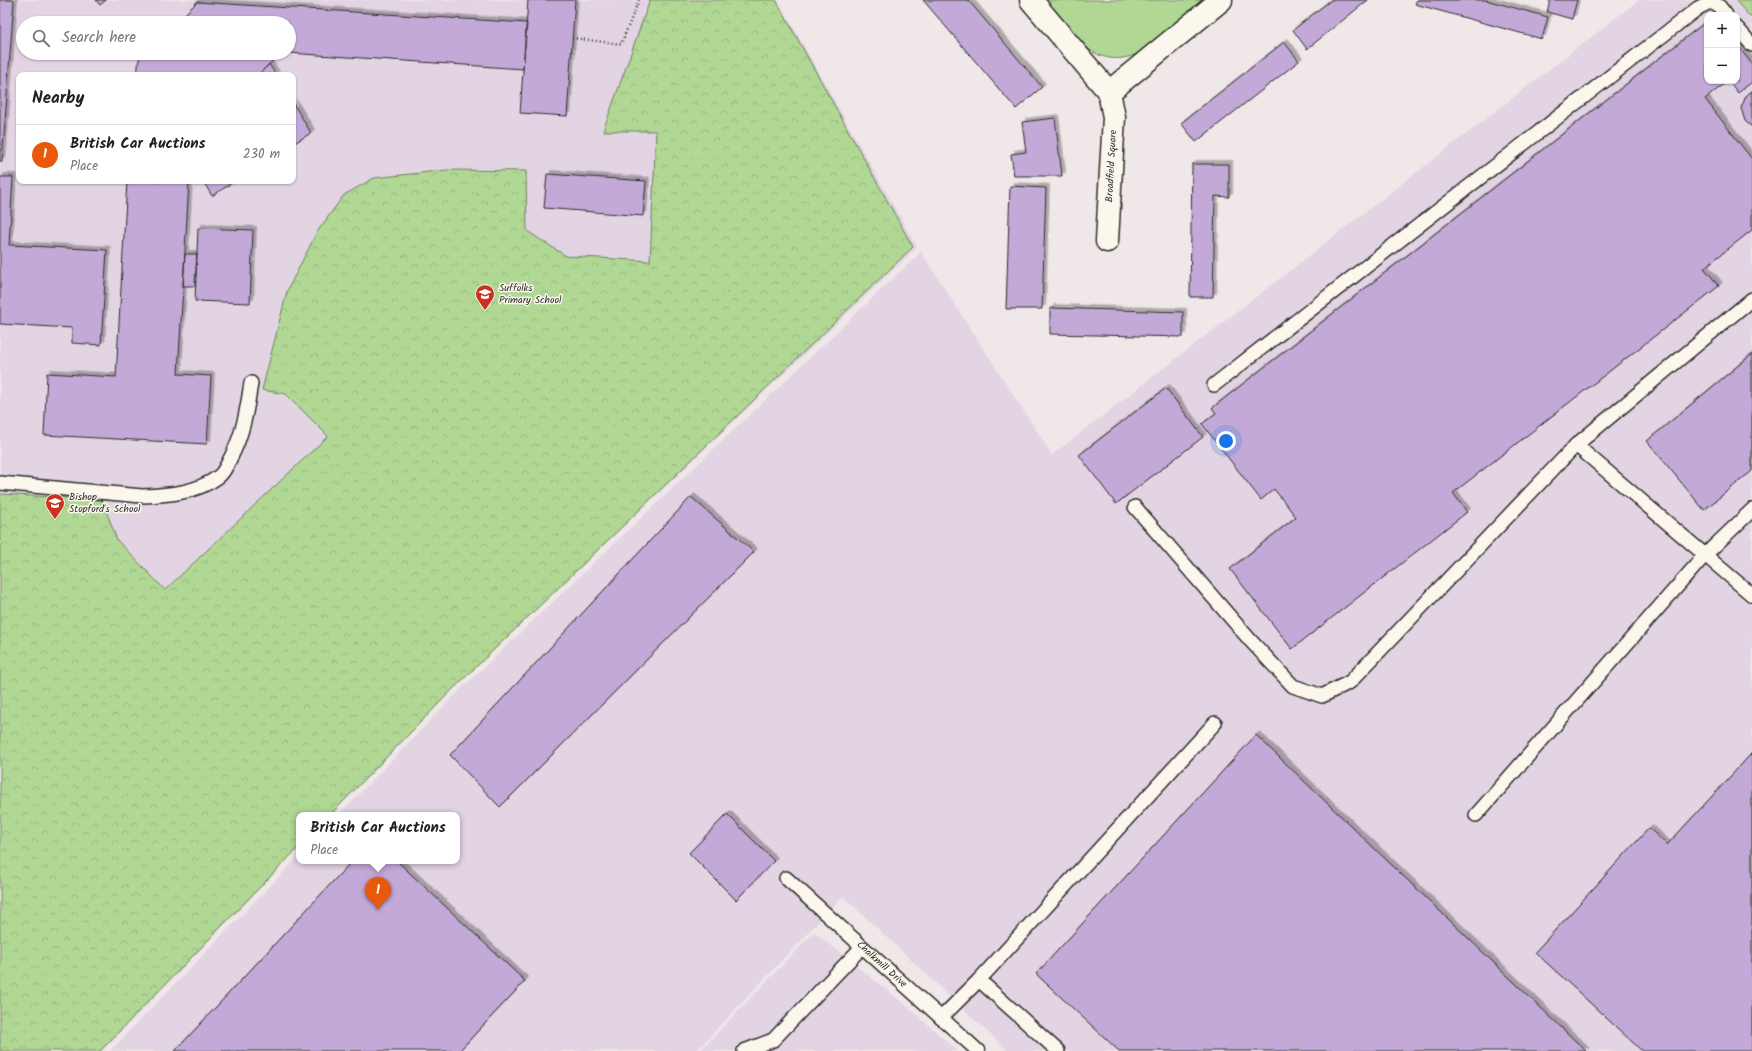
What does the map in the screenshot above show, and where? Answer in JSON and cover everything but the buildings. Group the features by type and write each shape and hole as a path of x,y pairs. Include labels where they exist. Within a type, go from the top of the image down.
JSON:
{"street":[{"name":"Broadfield Square","path":"1032,0 1109,92 1114,117 1106,241"},
{"path":"1109,92 1222,0"}],"lane":[{"path":"1214,385 1698,8 1710,2 1718,6 1723,12"},
{"path":"1740,31 1752,45"},
{"path":"1136,507 1250,640 1293,686 1322,696 1350,682 1576,446 1752,299"},
{"path":"0,483 142,496 158,496 194,490 219,476 227,466 243,430 251,383"},
{"path":"1576,446 1752,595"},
{"path":"1476,815 1705,555 1752,510"},
{"path":"941,1018 979,980 1215,723"},
{"name":"Chalkmill Drive","path":"786,878 978,1051"},
{"path":"744,1051 773,1040 862,947"},
{"path":"979,980 1058,1051"}],"path":[{"path":"572,38 621,44 638,0"}],"shaded area":[{"name":"Suffolks Primary School","path":"0,0 778,0 916,245 916,248 452,690 334,812 296,812 296,851 102,1051 0,1051"},
{"path":"1639,0 1735,0 1752,20 1752,1051 1008,1051 843,896 696,1051 110,1051 296,859 296,864 460,864 460,812 342,812 456,694 921,252 1052,455"},
{"path":"814,932 903,1003 958,1051 700,1051"}],"green space":[{"path":"650,0 776,0 913,247 452,690 333,812 296,812 296,850 100,1051 0,1051 0,494 102,500 117,540 165,590 328,436 286,394 262,390 287,291 317,232 344,195 374,178 447,170 526,171 527,231 566,256 650,261 656,131 603,131"},
{"path":"1044,0 1205,0 1139,53 1123,58 1109,58 1084,46 1063,24"},
{"path":"1735,0 1752,0 1752,17 1750,17"}],"place":[{"name":"Suffolks Primary School","path":"485,311"},
{"name":"Bishop Stopford's School","path":"55,520"},
{"name":"British Car Auctions","path":"378,910"}]}
